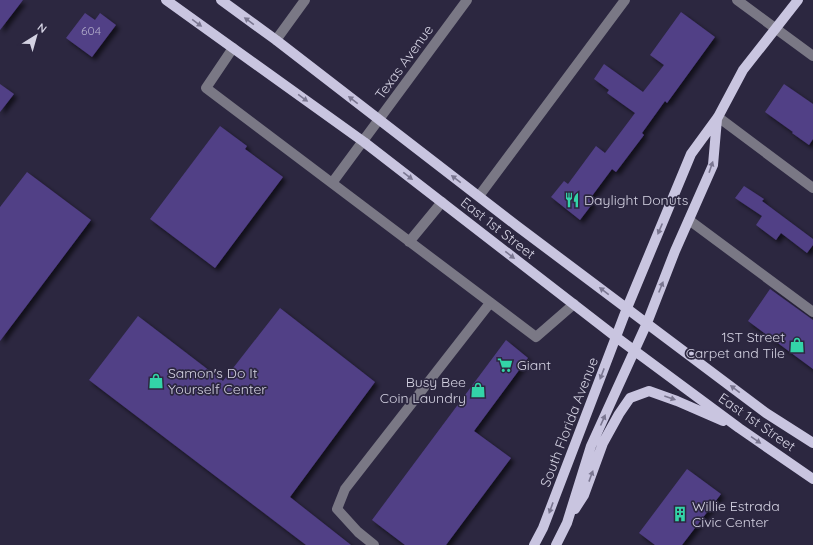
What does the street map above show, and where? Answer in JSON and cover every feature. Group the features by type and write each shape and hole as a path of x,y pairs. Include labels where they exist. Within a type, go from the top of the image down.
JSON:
{"main road":[{"name":"East 1st Street","path":"166,0 364,142 616,337 739,428 813,479"},
{"name":"East 1st Street","path":"221,0 276,40 379,120 766,413 813,443"},
{"path":"718,118 743,70 798,0"},
{"name":"South Florida Avenue","path":"556,545 567,523 591,446 635,351 713,165 718,118"},
{"name":"South Florida Avenue","path":"534,545 544,528 627,308 691,154 718,118"},
{"path":"567,523 584,495 603,443 619,414 630,398 649,391 677,401 739,428"}],"street":[{"path":"276,40 305,0"},
{"name":"Texas Avenue","path":"332,183 364,142 467,0"},
{"path":"479,196 625,0"},
{"path":"737,0 813,56"},
{"path":"233,48 206,88 490,303 536,337 574,304"},
{"path":"718,118 813,188"},
{"path":"409,242 442,202"},
{"path":"689,220 813,312"},
{"path":"374,545 358,532 337,509 345,489 490,303"}],"building":[{"path":"0,0 23,0 0,30"},
{"path":"681,12 715,37 667,103 665,101 642,133 644,135 616,172 612,169 589,200 593,203 580,220 551,197 564,181 568,184 596,146 605,153 635,113 607,93 609,90 594,79 604,64 643,92 664,65 650,55"},
{"path":"85,13 95,20 100,13 116,25 92,57 66,38"},
{"path":"0,84 14,94 0,112"},
{"path":"784,84 813,104 813,139 809,145 765,112"},
{"path":"220,126 247,146 245,149 283,177 215,268 150,219"},
{"path":"27,172 91,220 0,341 0,207"},
{"path":"744,186 764,199 762,201 813,239 813,245 807,253 781,233 776,240 756,225 762,216 735,198"},
{"name":"1ST Street Carpet and Tile","path":"770,289 813,320 813,369 748,321"},
{"path":"280,308 375,382 290,497 351,545 306,545 89,380 138,316 223,381"},
{"path":"506,340 528,358 474,431 511,458 446,545 405,545 372,520"},
{"name":"Willie Estrada Civic Center","path":"687,469 721,494 682,545 655,545 639,533"}],"place":[{"name":"Daylight Donuts","path":"572,200"},
{"name":"1ST Street Carpet and Tile","path":"797,345"},
{"name":"Giant","path":"505,365"},
{"name":"Samon's Do It Yourself Center","path":"156,381"},
{"name":"Busy Bee Coin Laundry","path":"478,390"},
{"name":"Willie Estrada Civic Center","path":"680,514"}]}
